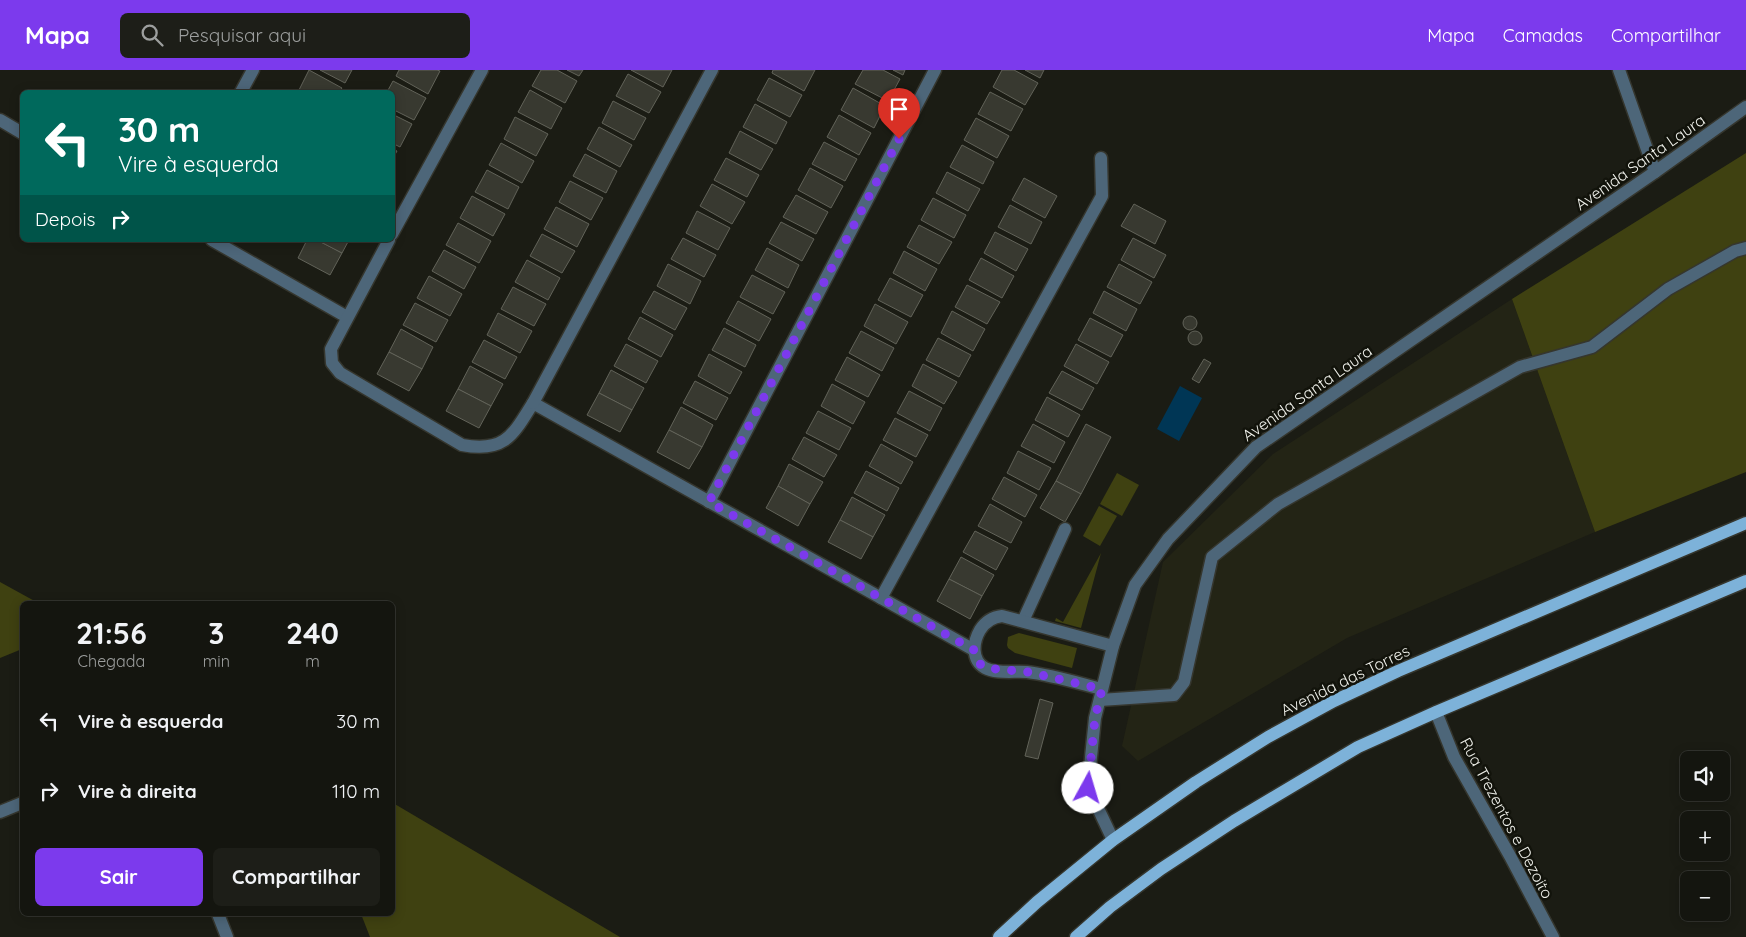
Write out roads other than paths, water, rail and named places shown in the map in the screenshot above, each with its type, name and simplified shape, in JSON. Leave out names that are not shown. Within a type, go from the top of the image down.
[{"type":"main road","name":"Avenida das Torres","points":[[999,937],[1113,840],[1196,782],[1268,737],[1334,701],[1398,670],[1746,523]]},
{"type":"main road","points":[[1076,937],[1110,907],[1162,869],[1234,821],[1358,748],[1436,712],[1746,581]]},
{"type":"street","points":[[242,90],[253,70]]},
{"type":"street","points":[[395,229],[482,70]]},
{"type":"street","points":[[388,242],[331,349],[332,363],[340,373],[462,444],[484,448],[505,440],[512,435],[533,403],[712,70]]},
{"type":"street","points":[[709,502],[935,70]]},
{"type":"street","points":[[1619,70],[1655,172]]},
{"type":"street","name":"Avenida Santa Laura","points":[[1113,840],[1088,788],[1095,718],[1113,646],[1135,585],[1162,546],[1256,447],[1655,172],[1746,107]]},
{"type":"street","points":[[0,120],[20,132]]},
{"type":"street","points":[[881,598],[1102,196],[1102,158]]},
{"type":"street","points":[[216,242],[348,317]]},
{"type":"street","points":[[533,403],[974,650],[980,664],[986,668],[1028,672],[1101,695],[1174,695],[1184,682],[1212,557],[1278,504],[1520,367],[1592,347],[1668,289],[1735,251],[1746,248]]},
{"type":"street","points":[[1023,621],[1065,529]]},
{"type":"street","points":[[974,650],[979,634],[988,622],[1002,616],[1113,646]]},
{"type":"street","name":"Rua Trezentos e Dezoito","points":[[1436,712],[1454,757],[1553,937]]},
{"type":"street","points":[[0,812],[20,805]]},
{"type":"street","points":[[219,916],[227,937]]},
{"type":"water","points":[[1180,386],[1202,398],[1179,441],[1157,429]]}]
